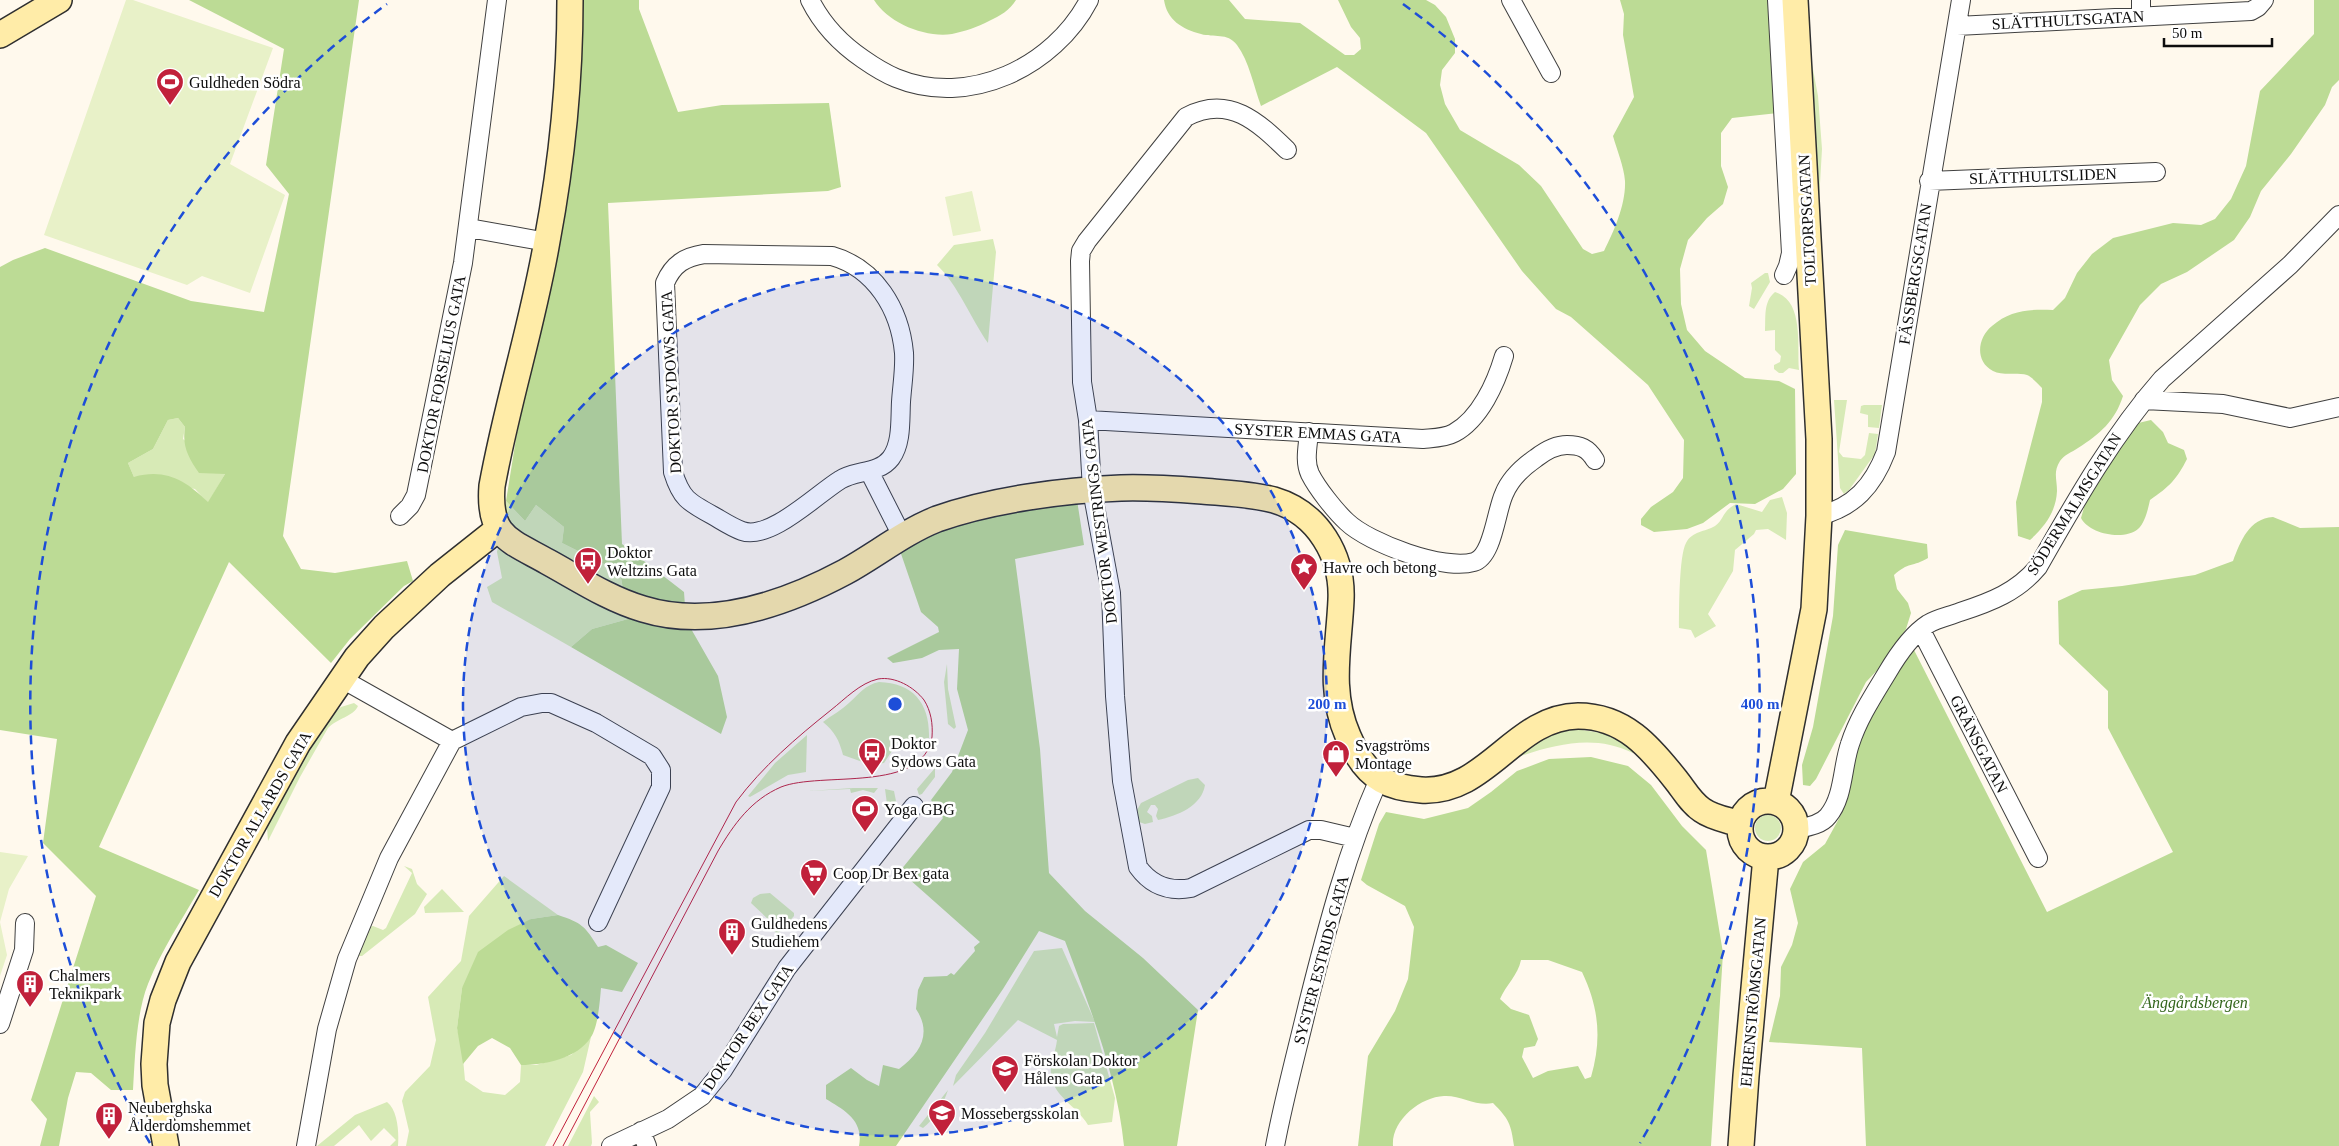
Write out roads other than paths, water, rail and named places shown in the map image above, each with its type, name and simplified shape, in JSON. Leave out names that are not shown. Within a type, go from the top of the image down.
[{"type":"street","points":[[0,36],[59,0]]},
{"type":"street","name":"DOKTOR FORSELIUS GATA","points":[[400,516],[410,506],[416,495],[458,293],[498,0]]},
{"type":"street","points":[[570,0],[570,57],[566,119],[547,242],[492,486],[492,510],[498,529],[517,545],[619,600],[644,609],[689,616],[717,616],[777,602],[848,571],[902,536],[937,520],[979,508],[1055,494],[1092,490],[1161,488],[1272,499],[1297,512],[1319,530],[1335,556],[1341,584],[1335,670],[1339,711],[1342,723],[1359,758],[1379,779],[1409,789],[1436,791],[1452,787],[1471,778],[1520,738],[1542,725],[1560,718],[1577,716],[1599,718],[1621,725],[1645,743],[1690,800],[1702,810],[1740,824]]},
{"type":"street","points":[[810,0],[827,27],[857,55],[877,68],[896,78],[944,87],[969,87],[997,80],[1036,60],[1064,36],[1081,15],[1089,0]]},
{"type":"street","points":[[1512,0],[1551,73]]},
{"type":"street","name":"TOLTORPSGATAN","points":[[1777,0],[1791,253],[1784,275]]},
{"type":"street","name":"TOLTORPSGATAN","points":[[1795,0],[1819,439],[1819,516]]},
{"type":"street","name":"FÄSSBERGSGATAN","points":[[1819,516],[1850,504],[1867,486],[1886,452],[1929,181],[1961,0]]},
{"type":"street","name":"SLÄTTHULTSGATAN","points":[[1957,26],[2141,8],[2251,11],[2264,0]]},
{"type":"street","name":"DOKTOR WESTRINGS GATA","points":[[1287,150],[1262,126],[1245,114],[1233,110],[1220,109],[1197,111],[1186,117],[1087,241],[1080,261],[1082,382],[1088,420],[1092,490],[1111,593],[1115,696],[1122,781],[1138,867],[1144,875],[1168,889],[1191,888],[1309,830],[1329,831],[1354,838]]},
{"type":"street","name":"SLÄTTHULTSLIDEN","points":[[1929,181],[2156,172]]},
{"type":"street","name":"SÖDERMALMSGATAN","points":[[1797,829],[1818,823],[1827,818],[1832,810],[1843,778],[1849,746],[1858,723],[1888,671],[1921,630],[1944,617],[2004,596],[2028,578],[2038,567],[2098,464],[2144,400],[2162,379],[2290,264],[2339,215]]},
{"type":"street","points":[[468,228],[547,242]]},
{"type":"street","name":"DOKTOR SYDOWS GATA","points":[[704,254],[832,256],[846,260],[868,274],[882,290],[892,312],[904,354],[900,432],[896,447],[891,458],[885,464],[869,471],[841,479],[767,530],[743,532],[688,503],[679,490],[673,472],[665,283],[669,274],[682,260],[704,254]]},
{"type":"street","name":"SYSTER EMMAS GATA","points":[[1088,420],[1423,439],[1454,433],[1476,412],[1487,397],[1499,373],[1504,356]]},
{"type":"street","points":[[2144,400],[2223,404],[2290,418],[2339,407]]},
{"type":"street","points":[[1309,432],[1307,459],[1310,474],[1347,522],[1372,538],[1400,550],[1439,561],[1463,564],[1477,561],[1486,550],[1504,493],[1525,466],[1542,453],[1559,445],[1577,445],[1586,448],[1595,460]]},
{"type":"street","points":[[869,471],[902,536]]},
{"type":"street","points":[[1776,802],[1814,609],[1819,516]]},
{"type":"street","name":"DOKTOR ALLARDS GATA","points":[[166,1146],[160,1118],[154,1064],[157,1023],[163,1000],[178,962],[289,758],[342,679],[368,644],[384,627],[440,575],[498,529]]},
{"type":"street","name":"GRÄNSGATAN","points":[[1921,630],[2038,858]]},
{"type":"street","points":[[342,679],[452,742]]},
{"type":"street","points":[[306,1146],[327,1029],[347,959],[389,858],[452,742],[521,707],[542,702],[562,706],[596,723],[643,750],[659,764],[661,787],[598,922]]},
{"type":"street","name":"SYSTER ESTRIDS GATA","points":[[1275,1146],[1318,963],[1354,838],[1379,779]]},
{"type":"street","points":[[1764,801],[1776,802],[1789,810],[1795,818],[1796,836],[1788,850],[1781,854],[1766,857],[1752,852],[1746,846],[1740,832],[1740,824],[1745,813],[1753,805],[1764,801]]},
{"type":"street","name":"DOKTOR BEX GATA","points":[[611,1146],[644,1138],[702,1096],[715,1081],[787,968],[914,806]]},
{"type":"street","name":"EHRENSTRÖMSGATAN","points":[[1741,1146],[1766,857]]},
{"type":"street","points":[[0,1024],[24,950],[25,923]]},
{"type":"tram line","points":[[553,1146],[736,802],[746,789],[793,742],[847,696],[865,684],[878,679],[891,679],[910,687],[924,700],[932,722],[932,737],[925,755],[910,767],[891,774],[820,780],[781,787],[770,792],[752,806],[730,831],[563,1146]]},
{"type":"place","name":"Guldheden Södra","points":[[170,106]]},
{"type":"place","name":"Doktor Weltzins Gata","points":[[588,585]]},
{"type":"place","name":"Havre och betong","points":[[1304,591]]},
{"type":"place","name":"Doktor Sydows Gata","points":[[872,776]]},
{"type":"place","name":"Svagströms Montage","points":[[1336,778]]},
{"type":"place","name":"Yoga GBG","points":[[865,833]]},
{"type":"place","name":"Coop Dr Bex gata","points":[[814,897]]},
{"type":"place","name":"Guldhedens Studiehem","points":[[732,956]]},
{"type":"place","name":"Chalmers Teknikpark","points":[[30,1008]]},
{"type":"place","name":"Förskolan Doktor Hålens Gata","points":[[1005,1093]]},
{"type":"place","name":"Mossebergsskolan","points":[[942,1137]]},
{"type":"place","name":"Neuberghska Ålderdomshemmet","points":[[109,1140]]},
{"type":"park label","name":"Änggårdsbergen","points":[[2195,1002]]}]
